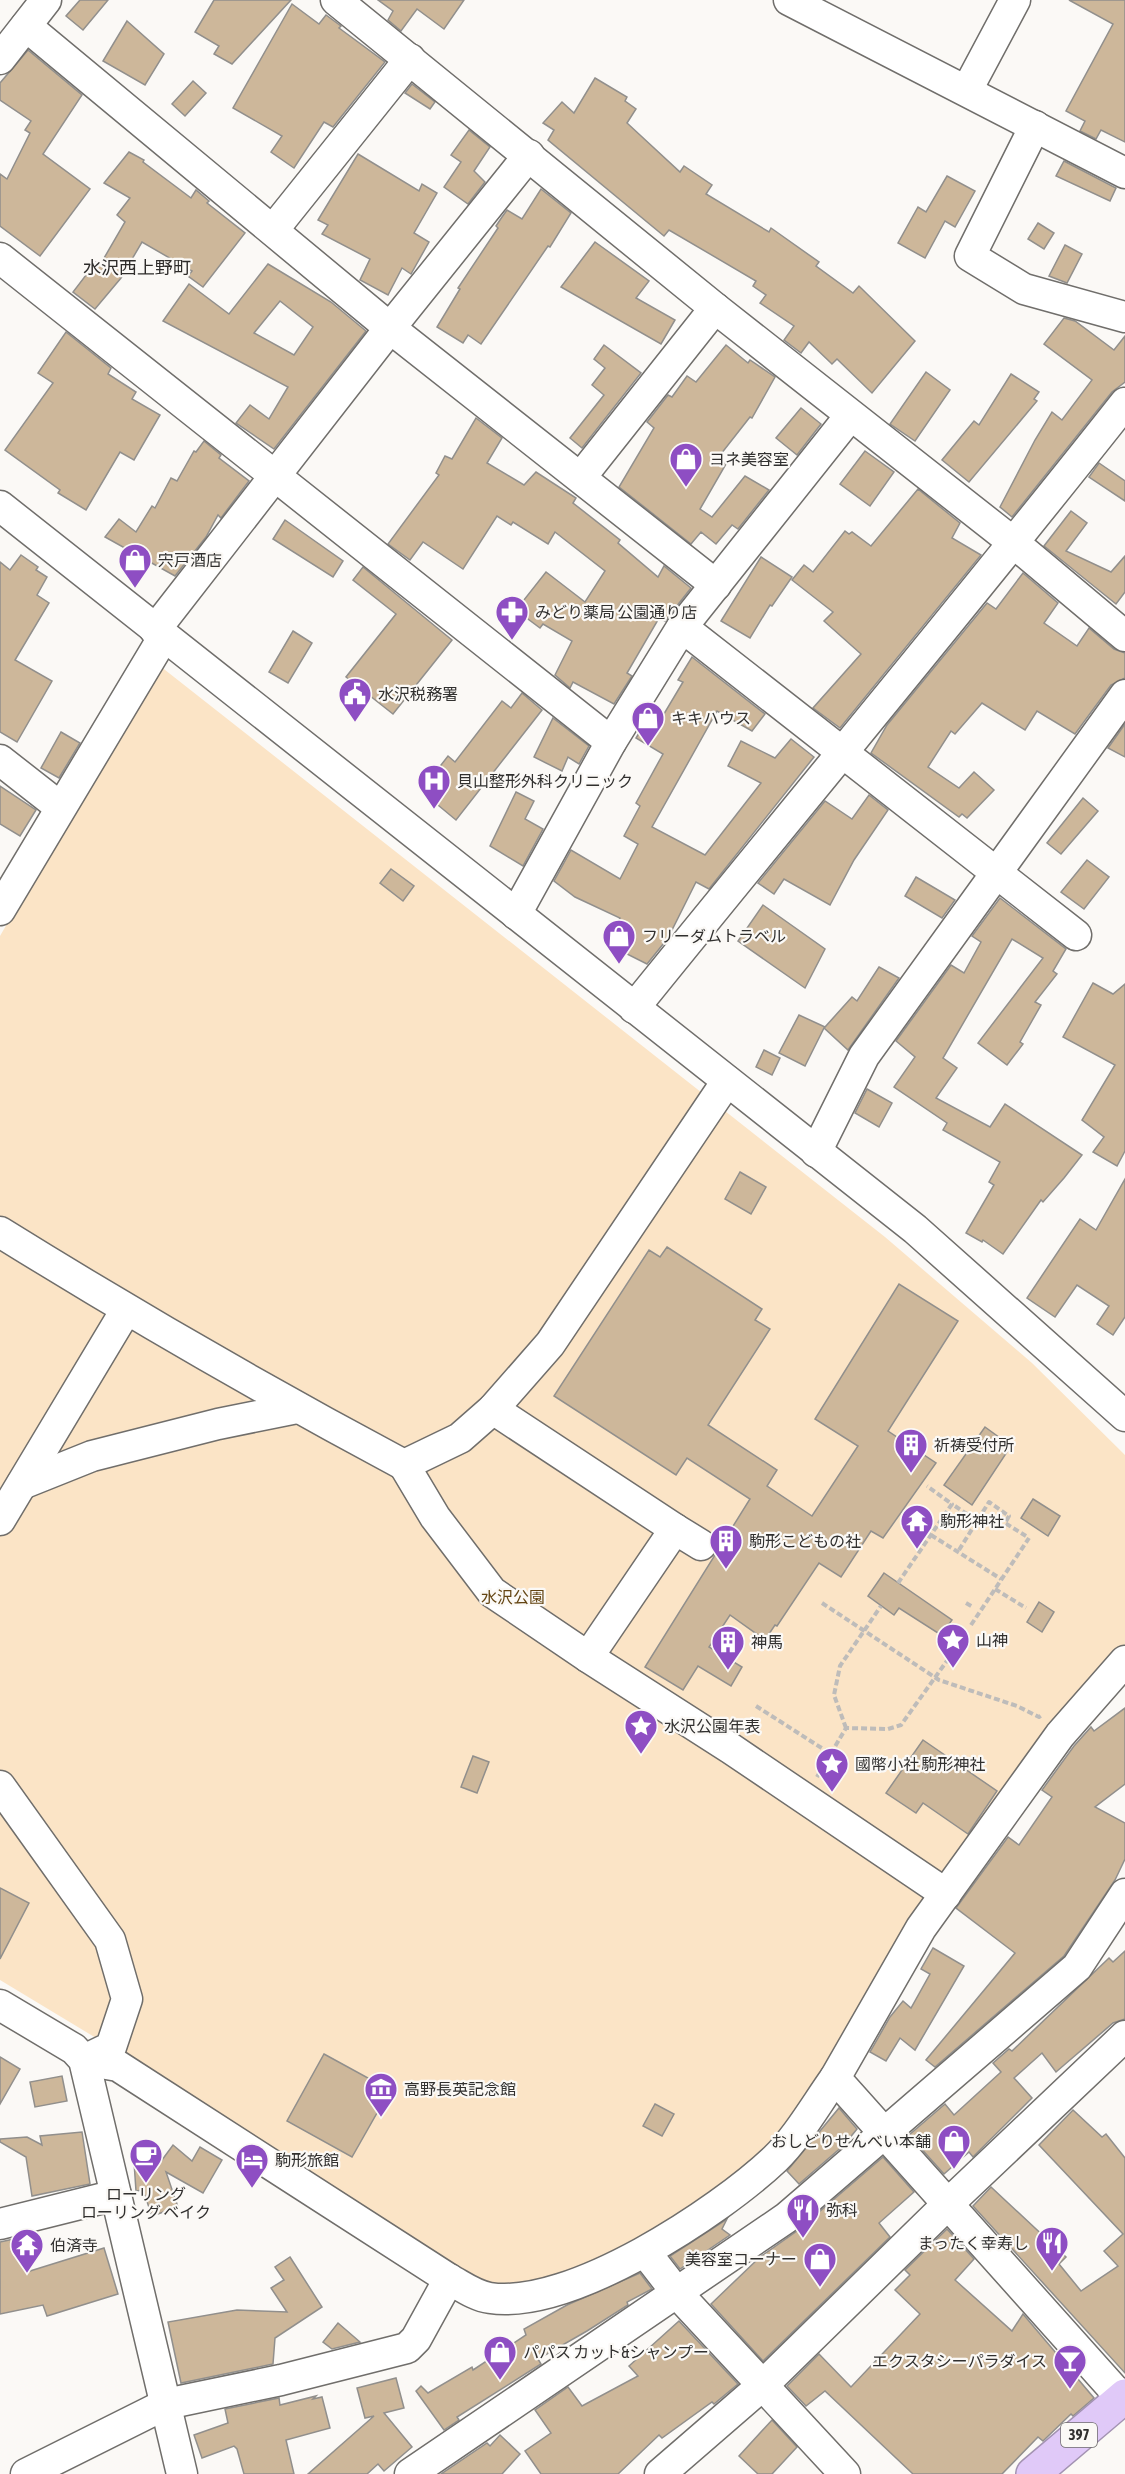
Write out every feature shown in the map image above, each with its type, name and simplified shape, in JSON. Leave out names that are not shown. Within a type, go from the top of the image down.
[{"type":"highway","name":"397","points":[[1034,2474],[1124,2399]]},
{"type":"street","points":[[0,59],[46,0]]},
{"type":"street","points":[[336,0],[715,308],[1014,543],[1125,636]]},
{"type":"street","points":[[789,0],[1125,173]]},
{"type":"street","points":[[967,90],[1015,0]]},
{"type":"street","points":[[26,26],[390,328],[716,585]]},
{"type":"street","points":[[273,230],[410,59]]},
{"type":"street","points":[[1035,126],[970,256],[1024,289],[1125,317]]},
{"type":"street","points":[[0,910],[160,633],[276,475],[529,155]]},
{"type":"street","points":[[0,258],[611,742]]},
{"type":"street","points":[[581,477],[715,308]]},
{"type":"street","points":[[634,1008],[841,751],[1014,543],[1125,403]]},
{"type":"street","points":[[516,914],[611,742],[682,627],[850,416]]},
{"type":"street","points":[[0,506],[915,1229],[1125,1416]]},
{"type":"street","points":[[682,627],[1076,935]]},
{"type":"street","points":[[816,1152],[864,1056],[1125,695]]},
{"type":"street","points":[[0,760],[60,807]]},
{"type":"street","points":[[404,1466],[460,1438],[493,1409],[550,1344],[727,1081]]},
{"type":"street","points":[[0,1232],[126,1310],[404,1466],[435,1517],[492,1592],[730,1748],[946,1894]]},
{"type":"street","points":[[0,1520],[126,1310]]},
{"type":"street","points":[[22,1484],[92,1456],[218,1424],[297,1408]]},
{"type":"street","points":[[493,1409],[701,1545]]},
{"type":"street","points":[[588,1657],[675,1530]]},
{"type":"street","points":[[84,2060],[118,2066],[449,2279],[491,2298],[533,2296],[584,2281],[646,2253],[739,2190],[777,2157],[835,2078],[921,1928],[1060,1735],[1122,1672]]},
{"type":"street","points":[[0,1786],[110,1940],[127,1999],[111,2047],[84,2060]]},
{"type":"street","points":[[410,2474],[786,2218],[1077,1967],[1125,1894]]},
{"type":"street","points":[[0,2005],[74,2049],[84,2060],[182,2474]]},
{"type":"street","points":[[660,2474],[764,2384],[949,2203],[1125,2036]]},
{"type":"street","points":[[835,2078],[1124,2399]]},
{"type":"street","points":[[0,2224],[116,2195]]},
{"type":"street","points":[[646,2253],[677,2293],[764,2384],[845,2474]]},
{"type":"street","points":[[26,2474],[166,2404],[292,2377],[406,2348],[416,2339],[449,2279]]},
{"type":"path","points":[[898,1583],[952,1504],[927,1486]]},
{"type":"path","points":[[959,1550],[989,1502],[1009,1516],[1005,1523],[1027,1537],[971,1625]]},
{"type":"path","points":[[955,1506],[977,1521]]},
{"type":"path","points":[[931,1535],[1001,1580]]},
{"type":"path","points":[[995,1589],[1026,1608]]},
{"type":"path","points":[[822,1603],[936,1677],[957,1688],[1017,1706],[1040,1717],[1045,1711]]},
{"type":"path","points":[[966,1603],[973,1607]]},
{"type":"path","points":[[822,1769],[846,1728],[834,1695],[840,1666],[863,1629],[881,1606]]},
{"type":"path","points":[[846,1728],[888,1729],[901,1725],[964,1636]]},
{"type":"path","points":[[756,1706],[831,1754]]},
{"type":"green space","name":"水沢公園","points":[[160,666],[885,1237],[1032,1363],[1125,1455],[1125,1644],[1055,1728],[820,2081],[767,2154],[639,2243],[526,2289],[479,2282],[111,2047],[0,1980],[0,936],[150,677]]},
{"type":"building","points":[[80,0],[108,0],[83,30],[66,16]]},
{"type":"building","points":[[214,0],[291,0],[232,64],[214,54],[219,46],[195,32]]},
{"type":"building","points":[[378,0],[464,0],[444,29],[417,9],[401,31],[388,20],[393,11]]},
{"type":"building","points":[[1069,0],[1125,0],[1125,142],[1101,130],[1096,139],[1080,131],[1085,121],[1066,111],[1113,24]]},
{"type":"building","points":[[292,4],[319,24],[326,15],[341,26],[339,28],[385,62],[333,127],[324,122],[294,168],[271,152],[282,136],[233,108]]},
{"type":"building","points":[[127,21],[164,54],[145,85],[103,61]]},
{"type":"building","points":[[28,50],[82,95],[43,154],[90,189],[40,256],[0,226],[0,174],[7,179],[30,133],[25,130],[31,121],[0,100],[0,83]]},
{"type":"building","points":[[595,78],[627,97],[625,101],[636,109],[627,123],[680,172],[684,166],[712,185],[706,194],[769,232],[771,228],[819,262],[816,266],[853,293],[859,286],[915,341],[872,393],[837,359],[832,364],[809,342],[801,353],[784,340],[794,326],[760,303],[766,295],[753,286],[756,281],[669,230],[664,236],[548,140],[554,130],[543,123],[562,102],[574,113]]},
{"type":"building","points":[[193,81],[206,93],[185,116],[172,104]]},
{"type":"building","points":[[412,84],[435,102],[430,109],[405,93]]},
{"type":"building","points":[[469,130],[490,147],[474,171],[485,182],[468,204],[444,187],[461,162],[451,155]]},
{"type":"building","points":[[129,152],[144,160],[143,162],[191,198],[196,190],[209,201],[207,203],[245,233],[203,287],[188,276],[192,271],[142,242],[121,278],[95,309],[73,292],[96,262],[100,265],[125,222],[117,215],[130,198],[104,183]]},
{"type":"building","points":[[358,154],[419,191],[422,184],[437,193],[414,233],[429,242],[411,274],[402,268],[388,295],[360,280],[370,259],[322,234],[328,225],[318,220]]},
{"type":"building","points":[[1064,161],[1116,188],[1110,201],[1056,176]]},
{"type":"building","points":[[947,176],[975,191],[955,227],[945,221],[925,258],[898,243],[918,207],[926,212]]},
{"type":"building","points":[[541,189],[571,213],[550,247],[548,246],[481,344],[468,335],[463,343],[437,327],[460,289],[458,288],[498,228],[496,226],[507,210],[522,219]]},
{"type":"building","points":[[1038,223],[1054,233],[1044,249],[1028,239]]},
{"type":"building","points":[[595,242],[649,281],[636,298],[675,320],[661,344],[561,287]]},
{"type":"building","points":[[1065,245],[1082,254],[1067,283],[1049,276]]},
{"type":"building","points":[[268,264],[331,302],[366,331],[274,449],[236,423],[250,405],[269,419],[288,387],[163,321],[189,284],[229,314]],"holes":[[[280,301],[313,327],[294,355],[254,333]]]},
{"type":"building","points":[[1064,318],[1075,321],[1114,350],[1125,336],[1125,382],[1112,392],[1012,517],[1000,507],[1035,440],[1052,412],[1062,420],[1092,380],[1044,344]]},
{"type":"building","points":[[66,332],[111,368],[108,374],[136,392],[132,399],[160,415],[134,460],[120,452],[86,510],[58,493],[60,490],[5,450],[53,383],[38,373]]},
{"type":"building","points":[[604,345],[641,373],[582,448],[570,438],[604,395],[592,385],[605,368],[594,359]]},
{"type":"building","points":[[726,345],[748,363],[750,360],[775,377],[752,418],[750,417],[717,459],[726,464],[700,509],[712,517],[745,476],[769,490],[738,529],[732,525],[716,544],[701,532],[691,544],[619,487],[654,428],[647,422],[668,395],[672,397],[687,376],[696,382]]},
{"type":"building","points":[[926,372],[950,390],[915,441],[890,424]]},
{"type":"building","points":[[1011,374],[1039,392],[1034,399],[1037,401],[969,482],[942,460],[974,421],[979,425]]},
{"type":"building","points":[[801,408],[821,424],[797,455],[776,438]]},
{"type":"building","points":[[476,418],[502,438],[487,463],[524,485],[536,472],[576,498],[573,503],[620,540],[618,543],[658,577],[664,566],[691,588],[665,621],[659,618],[627,673],[632,676],[614,704],[573,682],[570,688],[555,675],[572,641],[543,624],[540,628],[516,610],[546,572],[585,602],[605,571],[555,532],[548,544],[513,522],[511,525],[497,516],[463,569],[423,542],[410,560],[388,544],[439,475],[436,473],[445,456],[452,459]]},
{"type":"building","points":[[204,441],[221,455],[219,458],[249,481],[221,518],[218,515],[206,537],[175,576],[105,537],[119,519],[136,532],[152,506],[155,508],[171,478],[177,481],[194,451],[196,452]]},
{"type":"building","points":[[865,451],[894,472],[870,506],[840,484]]},
{"type":"building","points":[[1099,463],[1125,481],[1125,501],[1089,477]]},
{"type":"building","points":[[918,489],[960,523],[952,538],[981,555],[840,728],[813,708],[861,654],[824,621],[833,612],[792,580],[804,565],[813,572],[845,531],[849,534],[852,532],[871,546]]},
{"type":"building","points":[[1071,511],[1087,523],[1066,551],[1111,572],[1125,556],[1125,592],[1116,604],[1044,546]]},
{"type":"building","points":[[285,520],[343,561],[333,577],[273,539]]},
{"type":"building","points":[[21,555],[38,567],[36,570],[47,577],[37,595],[49,603],[15,660],[52,681],[17,742],[0,732],[0,562],[10,570]]},
{"type":"building","points":[[761,557],[792,577],[772,606],[770,605],[750,638],[721,621]]},
{"type":"building","points":[[363,567],[452,640],[393,714],[346,677],[396,614],[353,580]]},
{"type":"building","points":[[1023,573],[1058,603],[1044,623],[1077,646],[1089,628],[1114,649],[1125,653],[1125,678],[1111,685],[1075,734],[1037,711],[1025,730],[982,703],[955,734],[951,731],[928,767],[959,788],[974,772],[994,790],[967,818],[962,814],[959,817],[871,753],[887,725],[987,603],[996,609]]},
{"type":"building","points":[[293,631],[312,643],[288,683],[269,672]]},
{"type":"building","points":[[692,657],[765,714],[752,731],[717,711],[652,827],[705,855],[761,783],[728,766],[741,741],[775,758],[791,739],[814,757],[709,889],[696,882],[668,938],[647,964],[607,944],[620,918],[575,897],[554,881],[571,850],[620,879],[638,844],[624,836],[640,806],[636,803],[663,754],[636,738],[648,718],[658,724],[683,682],[678,680]]},
{"type":"building","points":[[522,693],[542,710],[456,820],[421,791],[448,756],[455,762],[502,701],[511,708]]},
{"type":"building","points":[[553,718],[589,746],[579,764],[568,757],[562,771],[534,757]]},
{"type":"building","points":[[1125,724],[1125,757],[1108,748]]},
{"type":"building","points":[[61,732],[80,743],[59,778],[41,768]]},
{"type":"building","points":[[0,786],[36,810],[20,836],[0,824]]},
{"type":"building","points":[[516,792],[534,801],[525,819],[543,829],[523,866],[490,846]]},
{"type":"building","points":[[869,795],[888,810],[854,860],[830,905],[784,879],[774,894],[758,883],[825,801],[852,819]]},
{"type":"building","points":[[1083,798],[1098,811],[1061,854],[1047,843]]},
{"type":"building","points":[[1087,860],[1109,877],[1084,909],[1061,892]]},
{"type":"building","points":[[391,869],[414,886],[403,901],[380,883]]},
{"type":"building","points":[[916,877],[955,900],[942,918],[905,896]]},
{"type":"building","points":[[1000,898],[1066,949],[1053,971],[1057,974],[1035,1002],[1041,1005],[1020,1042],[1023,1044],[1007,1065],[978,1043],[1043,958],[1012,939],[943,1058],[957,1068],[936,1098],[990,1127],[1005,1104],[1082,1155],[1043,1202],[1041,1200],[1003,1254],[983,1240],[982,1242],[966,1233],[994,1185],[989,1182],[1000,1162],[943,1130],[947,1123],[894,1087],[915,1057],[896,1041],[951,965],[964,973],[981,942],[972,936]]},
{"type":"building","points":[[763,905],[825,949],[805,988],[738,941]]},
{"type":"building","points":[[879,967],[899,978],[848,1050],[824,1028],[805,1066],[779,1053],[799,1015],[825,1027],[852,997],[857,1001]]},
{"type":"building","points":[[1093,983],[1113,994],[1125,984],[1125,1151],[1117,1166],[1093,1152],[1104,1137],[1082,1120],[1115,1065],[1063,1037]]},
{"type":"building","points":[[764,1050],[780,1058],[772,1075],[756,1067]]},
{"type":"building","points":[[867,1089],[892,1103],[879,1127],[855,1113]]},
{"type":"building","points":[[740,1172],[766,1187],[751,1214],[725,1199]]},
{"type":"building","points":[[1125,1179],[1125,1317],[1113,1335],[1097,1324],[1109,1306],[1077,1285],[1055,1317],[1027,1298],[1080,1219],[1096,1230]]},
{"type":"building","points":[[667,1247],[762,1309],[755,1320],[770,1329],[708,1425],[777,1470],[767,1486],[812,1516],[858,1446],[815,1419],[899,1284],[958,1321],[888,1431],[936,1463],[883,1538],[871,1531],[841,1577],[819,1563],[765,1640],[730,1615],[709,1647],[742,1667],[731,1686],[698,1666],[683,1690],[645,1667],[750,1499],[687,1458],[676,1475],[554,1396],[649,1250],[660,1257]]},
{"type":"building","points":[[985,1427],[1011,1446],[972,1505],[944,1485]]},
{"type":"building","points":[[1033,1499],[1060,1516],[1048,1536],[1021,1518]]},
{"type":"building","points":[[884,1573],[952,1620],[941,1635],[899,1608],[894,1615],[868,1596]]},
{"type":"building","points":[[1039,1602],[1054,1612],[1042,1632],[1027,1622]]},
{"type":"building","points":[[1125,1708],[1125,1784],[1095,1807],[1125,1823],[1125,1859],[1115,1880],[1064,1956],[935,2067],[926,2060],[1015,1953],[956,1908],[1008,1837],[1019,1845],[1052,1797],[1042,1790],[1074,1746],[1091,1727],[1094,1731]]},
{"type":"building","points":[[923,1740],[997,1791],[968,1834],[923,1803],[916,1813],[886,1793]]},
{"type":"building","points":[[473,1756],[489,1762],[477,1793],[461,1787]]},
{"type":"building","points":[[0,1888],[29,1903],[0,1959]]},
{"type":"building","points":[[933,1948],[964,1966],[915,2050],[900,2038],[886,2061],[870,2052],[890,2017],[903,2001],[911,2008],[930,1974],[921,1969]]},
{"type":"building","points":[[1125,1951],[1125,2019],[1113,2023],[1056,2072],[1042,2053],[1014,2078],[1032,2098],[973,2157],[969,2152],[944,2174],[909,2135],[945,2104],[954,2115],[1001,2072],[993,2063],[1009,2049],[1012,2051],[1109,1958],[1113,1962]]},
{"type":"building","points":[[324,2054],[390,2090],[352,2157],[287,2121]]},
{"type":"building","points":[[0,2057],[20,2069],[0,2104]]},
{"type":"building","points":[[62,2076],[67,2101],[35,2107],[30,2082]]},
{"type":"building","points":[[655,2104],[674,2114],[662,2136],[643,2126]]},
{"type":"building","points":[[839,2108],[857,2129],[844,2145],[799,2184],[787,2171]]},
{"type":"building","points":[[1073,2110],[1102,2137],[1106,2134],[1125,2158],[1125,2373],[973,2206],[991,2187],[1066,2257],[1059,2264],[1081,2291],[1118,2266],[1104,2251],[1123,2234],[1039,2145]]},
{"type":"building","points":[[82,2132],[90,2184],[32,2196],[26,2157],[0,2142],[0,2139],[27,2137],[42,2145],[40,2136]]},
{"type":"building","points":[[173,2145],[192,2161],[200,2147],[222,2160],[203,2193],[166,2172],[178,2207],[152,2216],[143,2190],[136,2191],[134,2162],[162,2160]]},
{"type":"building","points":[[883,2157],[914,2192],[879,2223],[890,2237],[763,2361],[711,2304],[760,2257],[797,2231]]},
{"type":"building","points":[[727,2219],[722,2229],[730,2235],[680,2269],[670,2256]]},
{"type":"building","points":[[947,2229],[974,2259],[955,2280],[1012,2331],[1023,2314],[1094,2398],[1073,2416],[1071,2414],[1043,2441],[1038,2437],[1002,2474],[913,2474],[825,2391],[806,2406],[787,2386],[819,2354],[851,2387],[920,2314],[895,2290],[910,2275],[905,2270]]},
{"type":"building","points":[[23,2237],[30,2271],[104,2248],[118,2294],[47,2316],[43,2305],[0,2314],[0,2242]]},
{"type":"building","points":[[290,2257],[322,2307],[275,2338],[273,2364],[181,2383],[168,2322],[237,2310],[287,2312],[271,2288],[284,2280],[275,2267]]},
{"type":"building","points":[[640,2273],[652,2289],[627,2302],[628,2305],[538,2359],[541,2364],[457,2417],[459,2420],[444,2430],[416,2391],[421,2386],[428,2393],[472,2367],[473,2370],[526,2335],[524,2329],[567,2305]]},
{"type":"building","points":[[679,2321],[738,2384],[714,2404],[712,2402],[662,2438],[659,2435],[618,2474],[541,2474],[525,2451],[551,2433],[535,2410],[568,2387],[582,2406],[638,2376],[629,2366]]},
{"type":"building","points":[[338,2323],[360,2342],[332,2349],[323,2342]]},
{"type":"building","points":[[396,2378],[404,2408],[384,2413],[412,2447],[384,2471],[378,2464],[367,2474],[308,2474],[374,2416],[365,2418],[357,2388]]},
{"type":"building","points":[[316,2396],[313,2399],[322,2397],[330,2428],[286,2440],[294,2474],[244,2474],[237,2449],[234,2446],[202,2458],[194,2435],[228,2423],[225,2409],[279,2398],[280,2405]]},
{"type":"building","points":[[772,2420],[797,2447],[772,2474],[758,2474],[739,2456]]},
{"type":"building","points":[[500,2435],[520,2454],[502,2474],[441,2474],[487,2443],[490,2446]]},
{"type":"place","name":"ヨネ美容室","points":[[686,488]]},
{"type":"place","name":"宍戸酒店","points":[[135,589]]},
{"type":"place","name":"みどり薬局 公園通り店","points":[[512,641]]},
{"type":"place","name":"水沢税務署","points":[[355,723]]},
{"type":"place","name":"キキハウス","points":[[648,747]]},
{"type":"place","name":"貝山整形外科クリニック","points":[[434,810]]},
{"type":"place","name":"フリーダムトラベル","points":[[619,965]]},
{"type":"place","name":"祈祷受付所","points":[[911,1474]]},
{"type":"place","name":"駒形神社","points":[[917,1550]]},
{"type":"place","name":"駒形こどもの社","points":[[726,1570]]},
{"type":"place","name":"山神","points":[[953,1669]]},
{"type":"place","name":"神馬","points":[[728,1671]]},
{"type":"place","name":"水沢公園年表","points":[[641,1755]]},
{"type":"place","name":"國幣小社 駒形神社","points":[[832,1793]]},
{"type":"place","name":"高野長英記念館","points":[[381,2118]]},
{"type":"place","name":"おしどりせんべい本舗","points":[[954,2170]]},
{"type":"place","name":"ローリング ローリング ベイク","points":[[146,2184]]},
{"type":"place","name":"駒形旅館","points":[[252,2189]]},
{"type":"place","name":"弥科","points":[[803,2239]]},
{"type":"place","name":"まったく幸寿し","points":[[1052,2272]]},
{"type":"place","name":"伯済寺","points":[[27,2274]]},
{"type":"place","name":"美容室コーナー","points":[[820,2288]]},
{"type":"place","name":"パパス カット&シャンプー","points":[[500,2381]]},
{"type":"place","name":"エクスタシーパラダイス","points":[[1070,2390]]},
{"type":"district","name":"水沢西上野町","points":[[137,268]]}]
